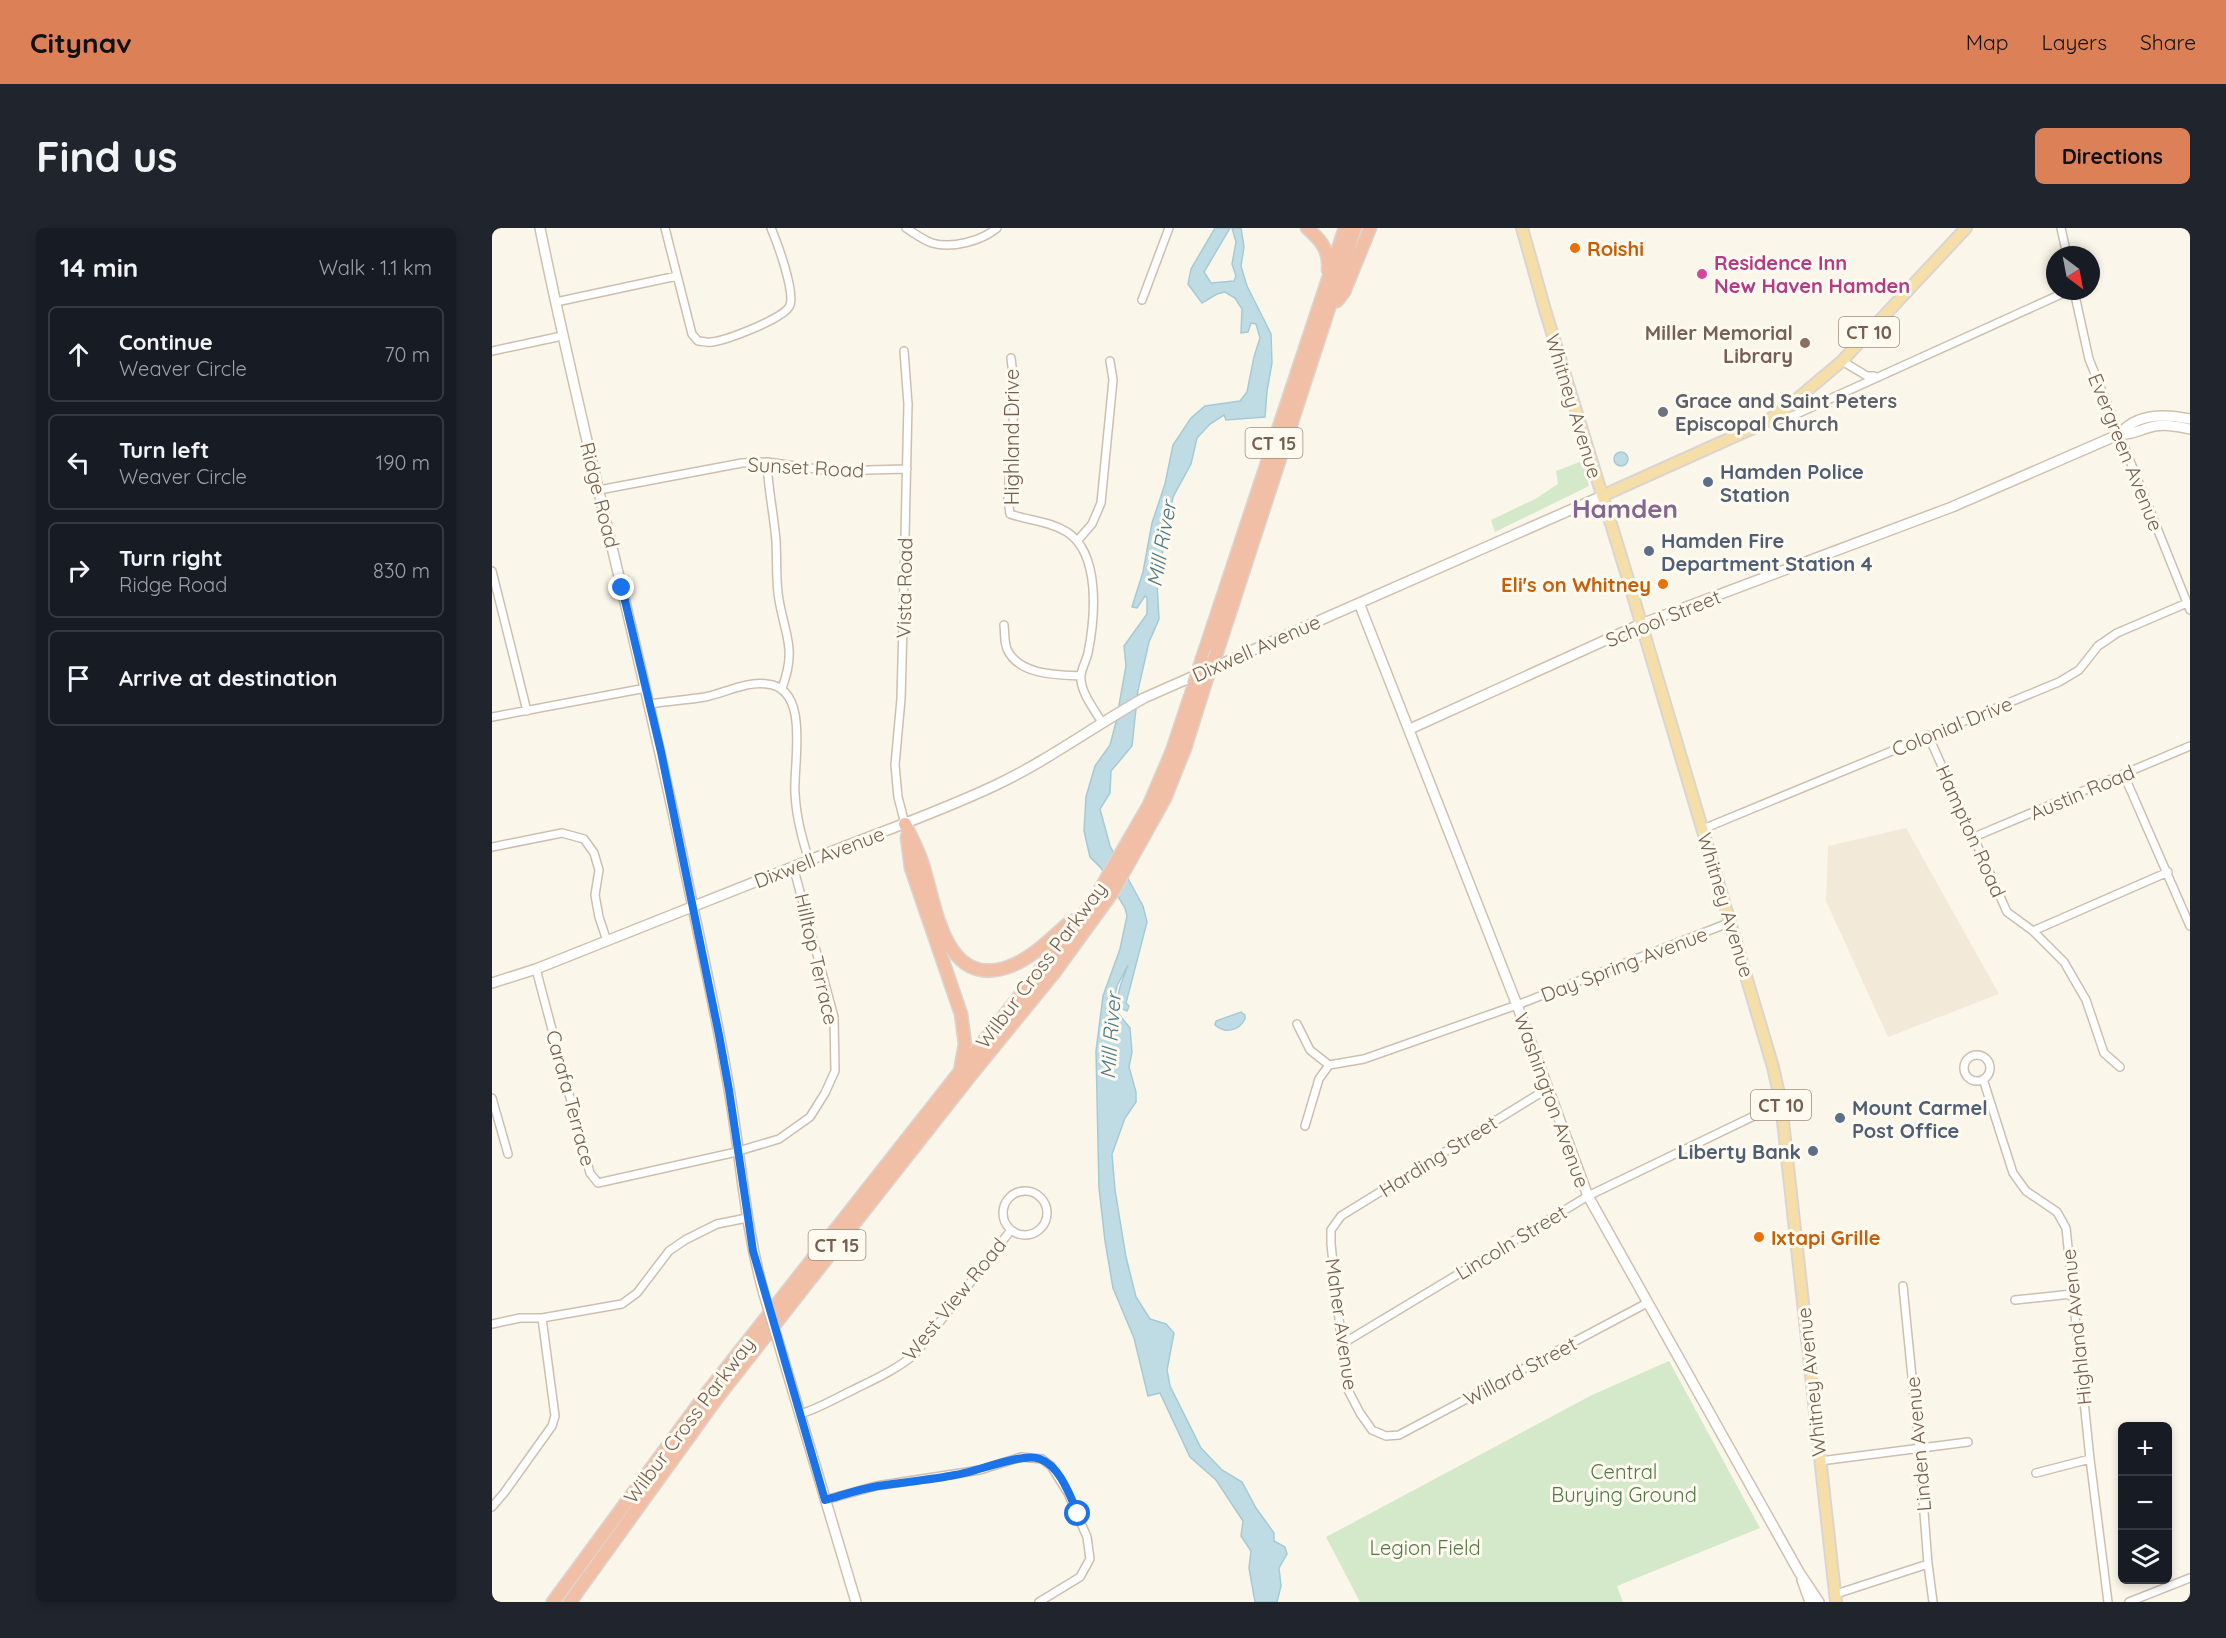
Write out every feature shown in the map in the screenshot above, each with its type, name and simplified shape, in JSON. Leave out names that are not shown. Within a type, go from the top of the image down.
[{"type":"highway","points":[[1307,228],[1322,242],[1328,256],[1326,286]]},
{"type":"highway","name":"Wilbur Cross Parkway","points":[[554,1602],[703,1398],[1091,905],[1119,859],[1149,805],[1172,751],[1345,228]]},
{"type":"highway","name":"Wilbur Cross Parkway","points":[[570,1602],[717,1398],[970,1076],[1054,973],[1126,871],[1165,798],[1185,748],[1355,228]]},
{"type":"highway","points":[[1329,312],[1344,292],[1370,228]]},
{"type":"highway","points":[[905,824],[922,860],[941,928],[957,958],[971,968],[988,972],[1009,967],[1046,942],[1091,905]]},
{"type":"highway","points":[[905,824],[911,868],[961,1014],[965,1044],[960,1073]]},
{"type":"main road","name":"Ridge Road","points":[[540,228],[562,336],[650,704],[693,907],[721,1045],[753,1251],[856,1602]]},
{"type":"main road","name":"Whitney Avenue","points":[[1522,228],[1770,1052],[1781,1103],[1836,1598]]},
{"type":"main road","name":"Dixwell Avenue","points":[[492,983],[536,969],[793,866],[905,824],[1006,780],[1139,700],[1762,424],[1785,409],[1842,361],[1966,228]]},
{"type":"main road","points":[[2120,434],[2127,425],[2151,417],[2174,416],[2190,419]]},
{"type":"main road","points":[[2120,434],[2130,435],[2160,425],[2190,429]]},
{"type":"main road","name":"School Street","points":[[1410,729],[1641,624],[1952,507],[2120,434]]},
{"type":"main road","name":"Washington Avenue","points":[[1359,603],[1517,1005],[1588,1196],[1799,1572],[1819,1602]]},
{"type":"main road","name":"Washington Avenue","points":[[1799,1572],[1810,1602]]},
{"type":"street","points":[[665,228],[692,334],[698,341],[711,342],[743,332],[783,315],[790,305],[781,251],[771,228]]},
{"type":"street","points":[[906,228],[932,243],[949,245],[972,240],[997,228]]},
{"type":"street","points":[[1142,300],[1169,228]]},
{"type":"street","points":[[2061,228],[2065,246]]},
{"type":"street","points":[[555,302],[677,276]]},
{"type":"street","points":[[1762,424],[1790,417],[2048,300]]},
{"type":"street","name":"Evergreen Avenue","points":[[2076,300],[2089,359],[2189,606]]},
{"type":"street","points":[[492,351],[562,336]]},
{"type":"street","name":"Vista Road","points":[[904,351],[908,404],[901,699],[895,765],[898,797],[905,824]]},
{"type":"street","name":"Highland Drive","points":[[1011,358],[1016,392],[1008,499],[1010,514],[1053,525],[1078,540]]},
{"type":"street","points":[[1101,722],[1082,686],[1081,676],[1088,651],[1093,589],[1091,570],[1078,540],[1092,524],[1101,503],[1113,380],[1110,361]]},
{"type":"street","points":[[1842,361],[1867,376],[1876,376]]},
{"type":"street","points":[[767,462],[776,541],[778,593],[789,639],[790,656],[782,688]]},
{"type":"street","name":"Sunset Road","points":[[599,490],[742,463],[767,462],[831,471],[906,469]]},
{"type":"street","points":[[492,571],[526,711]]},
{"type":"street","name":"Colonial Drive","points":[[1703,829],[2059,682],[2079,670],[2098,646],[2117,633],[2189,606]]},
{"type":"street","points":[[1004,625],[1007,649],[1014,660],[1021,665],[1037,671],[1081,676]]},
{"type":"street","points":[[650,704],[705,697],[759,683],[782,688],[792,703],[797,718],[795,796],[799,823],[809,860]]},
{"type":"street","points":[[492,717],[646,688]]},
{"type":"street","name":"Hampton Road","points":[[1928,735],[2007,912],[2033,931],[2064,962],[2086,1000],[2104,1053],[2120,1067]]},
{"type":"street","name":"Austin Road","points":[[1974,837],[2190,746]]},
{"type":"street","points":[[2124,775],[2190,926]]},
{"type":"street","points":[[492,847],[562,832],[584,839],[594,853],[599,870],[595,895],[599,917],[607,940]]},
{"type":"street","name":"Hilltop Terrace","points":[[793,866],[834,1017],[835,1071],[810,1117]]},
{"type":"street","points":[[2033,931],[2168,872]]},
{"type":"street","name":"Day Spring Avenue","points":[[1329,1065],[1364,1059],[1517,1005],[1731,922]]},
{"type":"street","name":"Carafa Terrace","points":[[536,969],[590,1173],[598,1183],[739,1151],[779,1138],[810,1117]]},
{"type":"street","points":[[1297,1024],[1310,1050],[1329,1065],[1319,1079],[1305,1126]]},
{"type":"street","name":"Highland Avenue","points":[[1983,1079],[2013,1173],[2026,1191],[2057,1212],[2066,1228],[2090,1459],[2108,1602]]},
{"type":"street","name":"Harding Street","points":[[1333,1227],[1341,1216],[1547,1089]]},
{"type":"street","points":[[492,1098],[508,1154]]},
{"type":"street","name":"Lincoln Street","points":[[1342,1344],[1588,1196],[1781,1103]]},
{"type":"street","name":"West View Road","points":[[1024,1191],[1035,1194],[1044,1203],[1046,1216],[1041,1228],[1023,1235],[1011,1230],[1006,1226],[1003,1214],[1008,1200],[1014,1194],[1024,1191]]},
{"type":"street","points":[[492,1324],[622,1304],[637,1293],[669,1251],[717,1224],[747,1218]]},
{"type":"street","name":"Maher Avenue","points":[[1333,1227],[1331,1245],[1346,1383],[1352,1399],[1372,1430],[1380,1435],[1392,1437]]},
{"type":"street","name":"West View Road","points":[[800,1414],[881,1376],[915,1354],[1011,1230]]},
{"type":"street","name":"Linden Avenue","points":[[1903,1286],[1928,1564],[1934,1602]]},
{"type":"street","points":[[2015,1300],[2072,1294]]},
{"type":"street","name":"Willard Street","points":[[1392,1437],[1415,1428],[1647,1303]]},
{"type":"street","points":[[492,1507],[552,1426],[555,1416],[542,1318]]},
{"type":"street","points":[[1820,1461],[1968,1442]]},
{"type":"street","points":[[825,1500],[876,1486],[980,1470],[1021,1457],[1042,1460],[1051,1466],[1068,1493],[1087,1537],[1090,1559],[1080,1577],[1039,1602]]},
{"type":"street","points":[[2036,1473],[2090,1459]]},
{"type":"street","points":[[1836,1598],[1928,1564]]},
{"type":"street","points":[[2130,1602],[2190,1578]]},
{"type":"shaded area","points":[[1906,828],[1999,994],[1888,1037],[1826,901],[1828,846]]},
{"type":"green space","points":[[1582,461],[1589,486],[1495,532],[1491,520],[1535,499],[1558,484],[1556,471]]},
{"type":"green space","name":"Central Burying Ground","points":[[1669,1361],[1760,1528],[1617,1586],[1623,1602],[1360,1602],[1326,1537],[1592,1395]]},
{"type":"water","name":"Mill River","points":[[1215,228],[1230,228],[1204,272],[1211,283],[1234,281],[1236,276],[1232,264],[1236,242],[1232,228],[1241,228],[1244,247],[1241,266],[1247,286],[1271,334],[1272,363],[1265,417],[1226,420],[1224,415],[1210,424],[1197,438],[1191,464],[1173,497],[1157,583],[1159,619],[1149,642],[1138,690],[1132,746],[1111,771],[1110,793],[1100,809],[1110,846],[1143,906],[1147,922],[1126,1003],[1129,1006],[1127,1011],[1120,1008],[1118,997],[1128,965],[1117,986],[1114,999],[1118,1013],[1130,1028],[1132,1052],[1129,1067],[1136,1092],[1136,1102],[1125,1118],[1112,1154],[1115,1190],[1126,1257],[1136,1297],[1150,1319],[1166,1324],[1174,1333],[1167,1370],[1170,1386],[1201,1448],[1222,1470],[1242,1482],[1256,1508],[1274,1533],[1274,1541],[1285,1547],[1287,1554],[1279,1568],[1281,1586],[1277,1602],[1255,1602],[1249,1568],[1251,1551],[1241,1536],[1243,1521],[1216,1480],[1190,1457],[1160,1393],[1148,1396],[1134,1338],[1113,1288],[1099,1188],[1096,1051],[1103,996],[1120,949],[1127,916],[1125,908],[1101,868],[1090,857],[1084,831],[1086,797],[1095,766],[1110,745],[1116,722],[1126,666],[1124,646],[1147,614],[1145,596],[1137,608],[1132,607],[1143,572],[1152,523],[1165,484],[1173,445],[1191,418],[1205,406],[1240,401],[1247,392],[1260,338],[1256,324],[1251,323],[1248,332],[1241,333],[1242,309],[1235,298],[1225,292],[1202,303],[1188,284],[1191,269]]},
{"type":"water","points":[[1621,452],[1626,454],[1628,459],[1626,464],[1621,466],[1616,464],[1614,459],[1616,454]]},
{"type":"water","points":[[1241,1012],[1245,1015],[1245,1019],[1236,1029],[1223,1030],[1215,1025],[1216,1021]]},
{"type":"place","name":"Roishi","points":[[1575,248]]},
{"type":"place","name":"Residence Inn New Haven Hamden","points":[[1702,274]]},
{"type":"place","name":"Miller Memorial Library","points":[[1805,343]]},
{"type":"place","name":"Grace and Saint Peters Episcopal Church","points":[[1663,412]]},
{"type":"place","name":"Hamden Police Station","points":[[1708,482]]},
{"type":"place","name":"Hamden Fire Department Station 4","points":[[1649,551]]},
{"type":"place","name":"Eli's on Whitney","points":[[1663,584]]},
{"type":"place","name":"Mount Carmel Post Office","points":[[1840,1118]]},
{"type":"place","name":"Liberty Bank","points":[[1813,1151]]},
{"type":"place","name":"Ixtapi Grille","points":[[1759,1237]]},
{"type":"district","name":"Hamden","points":[[1625,508]]},
{"type":"route","points":[[622,588],[661,752],[719,1035],[753,1251],[825,1500],[876,1486],[954,1476],[993,1467],[1021,1457],[1032,1457],[1051,1466],[1078,1514]]},
{"type":"park label","name":"Legion Field","points":[[1425,1547]]}]
